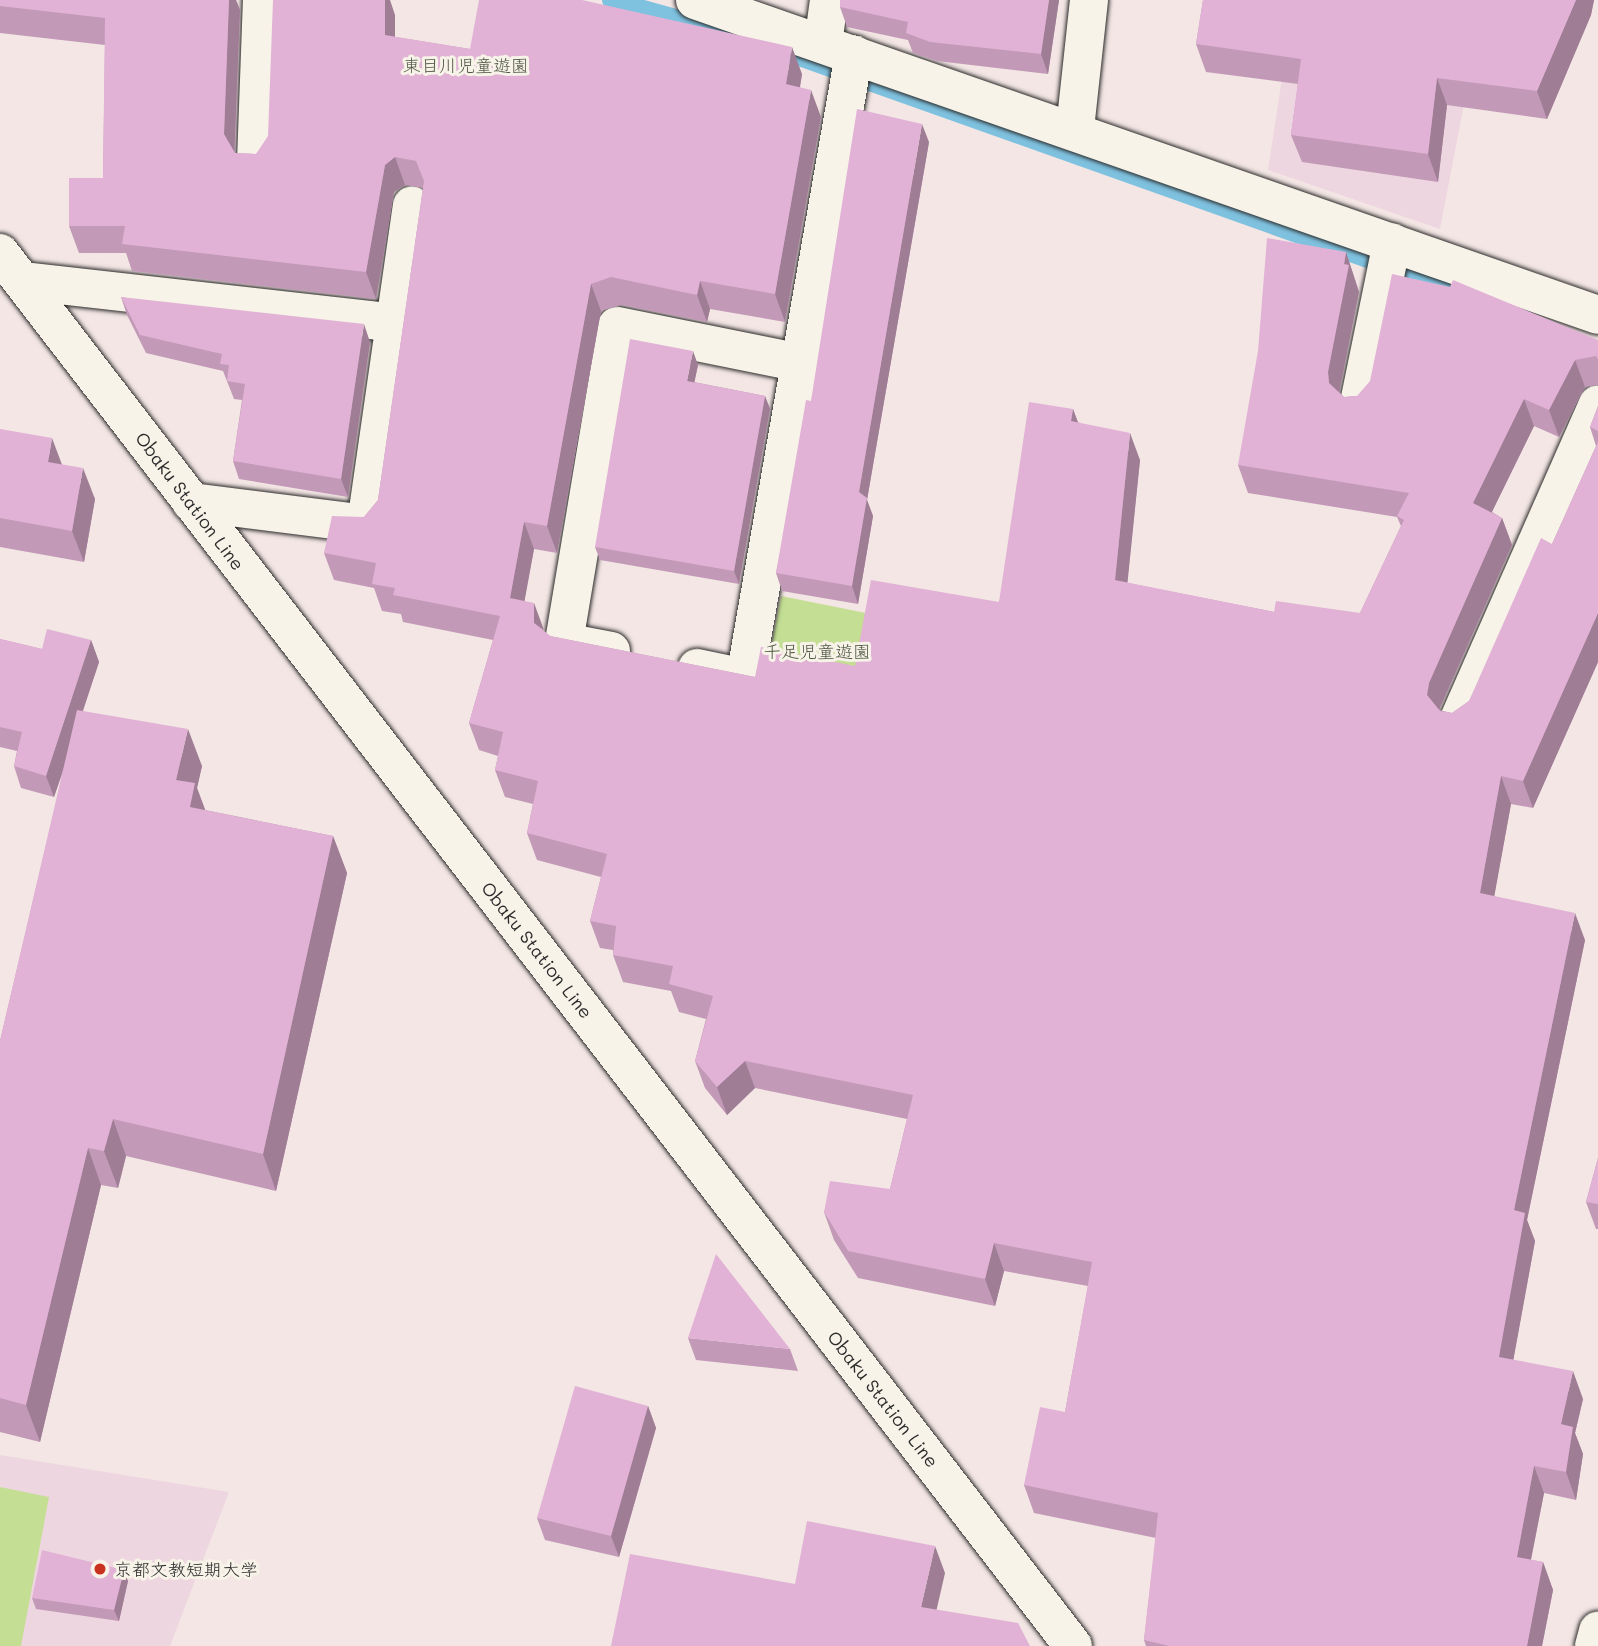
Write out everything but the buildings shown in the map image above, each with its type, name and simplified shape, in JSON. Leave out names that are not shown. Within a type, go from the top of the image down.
[{"type":"street","points":[[256,162],[262,0]]},
{"type":"street","points":[[695,0],[1075,129],[1392,244],[1598,315]]},
{"type":"street","points":[[800,363],[617,326],[564,642],[746,678],[844,114],[844,52],[829,0]]},
{"type":"street","points":[[1075,129],[1089,0]]},
{"type":"street","points":[[191,502],[366,524],[412,205]]},
{"type":"street","points":[[1359,403],[1392,244]]},
{"type":"street","points":[[12,267],[395,323]]},
{"type":"street","name":"Obaku Station Line","points":[[12,267],[1073,1646]]},
{"type":"street","points":[[1460,719],[1598,404]]},
{"type":"street","points":[[1594,1646],[1598,1631]]},
{"type":"shaded area","points":[[1294,0],[1484,0],[1440,229],[1268,170]]},
{"type":"shaded area","name":"京都文教短期大学","points":[[0,1455],[229,1492],[170,1646],[0,1646]]},
{"type":"green space","name":"千足児童遊園","points":[[781,596],[871,614],[854,705],[763,688]]},
{"type":"green space","points":[[0,1487],[49,1497],[21,1646],[0,1646]]},
{"type":"waterway","points":[[611,0],[747,38]]},
{"type":"waterway","points":[[774,48],[1463,293]]},
{"type":"place","name":"京都文教短期大学","points":[[100,1569]]},
{"type":"park label","name":"東目川児童遊園","points":[[466,65]]}]
